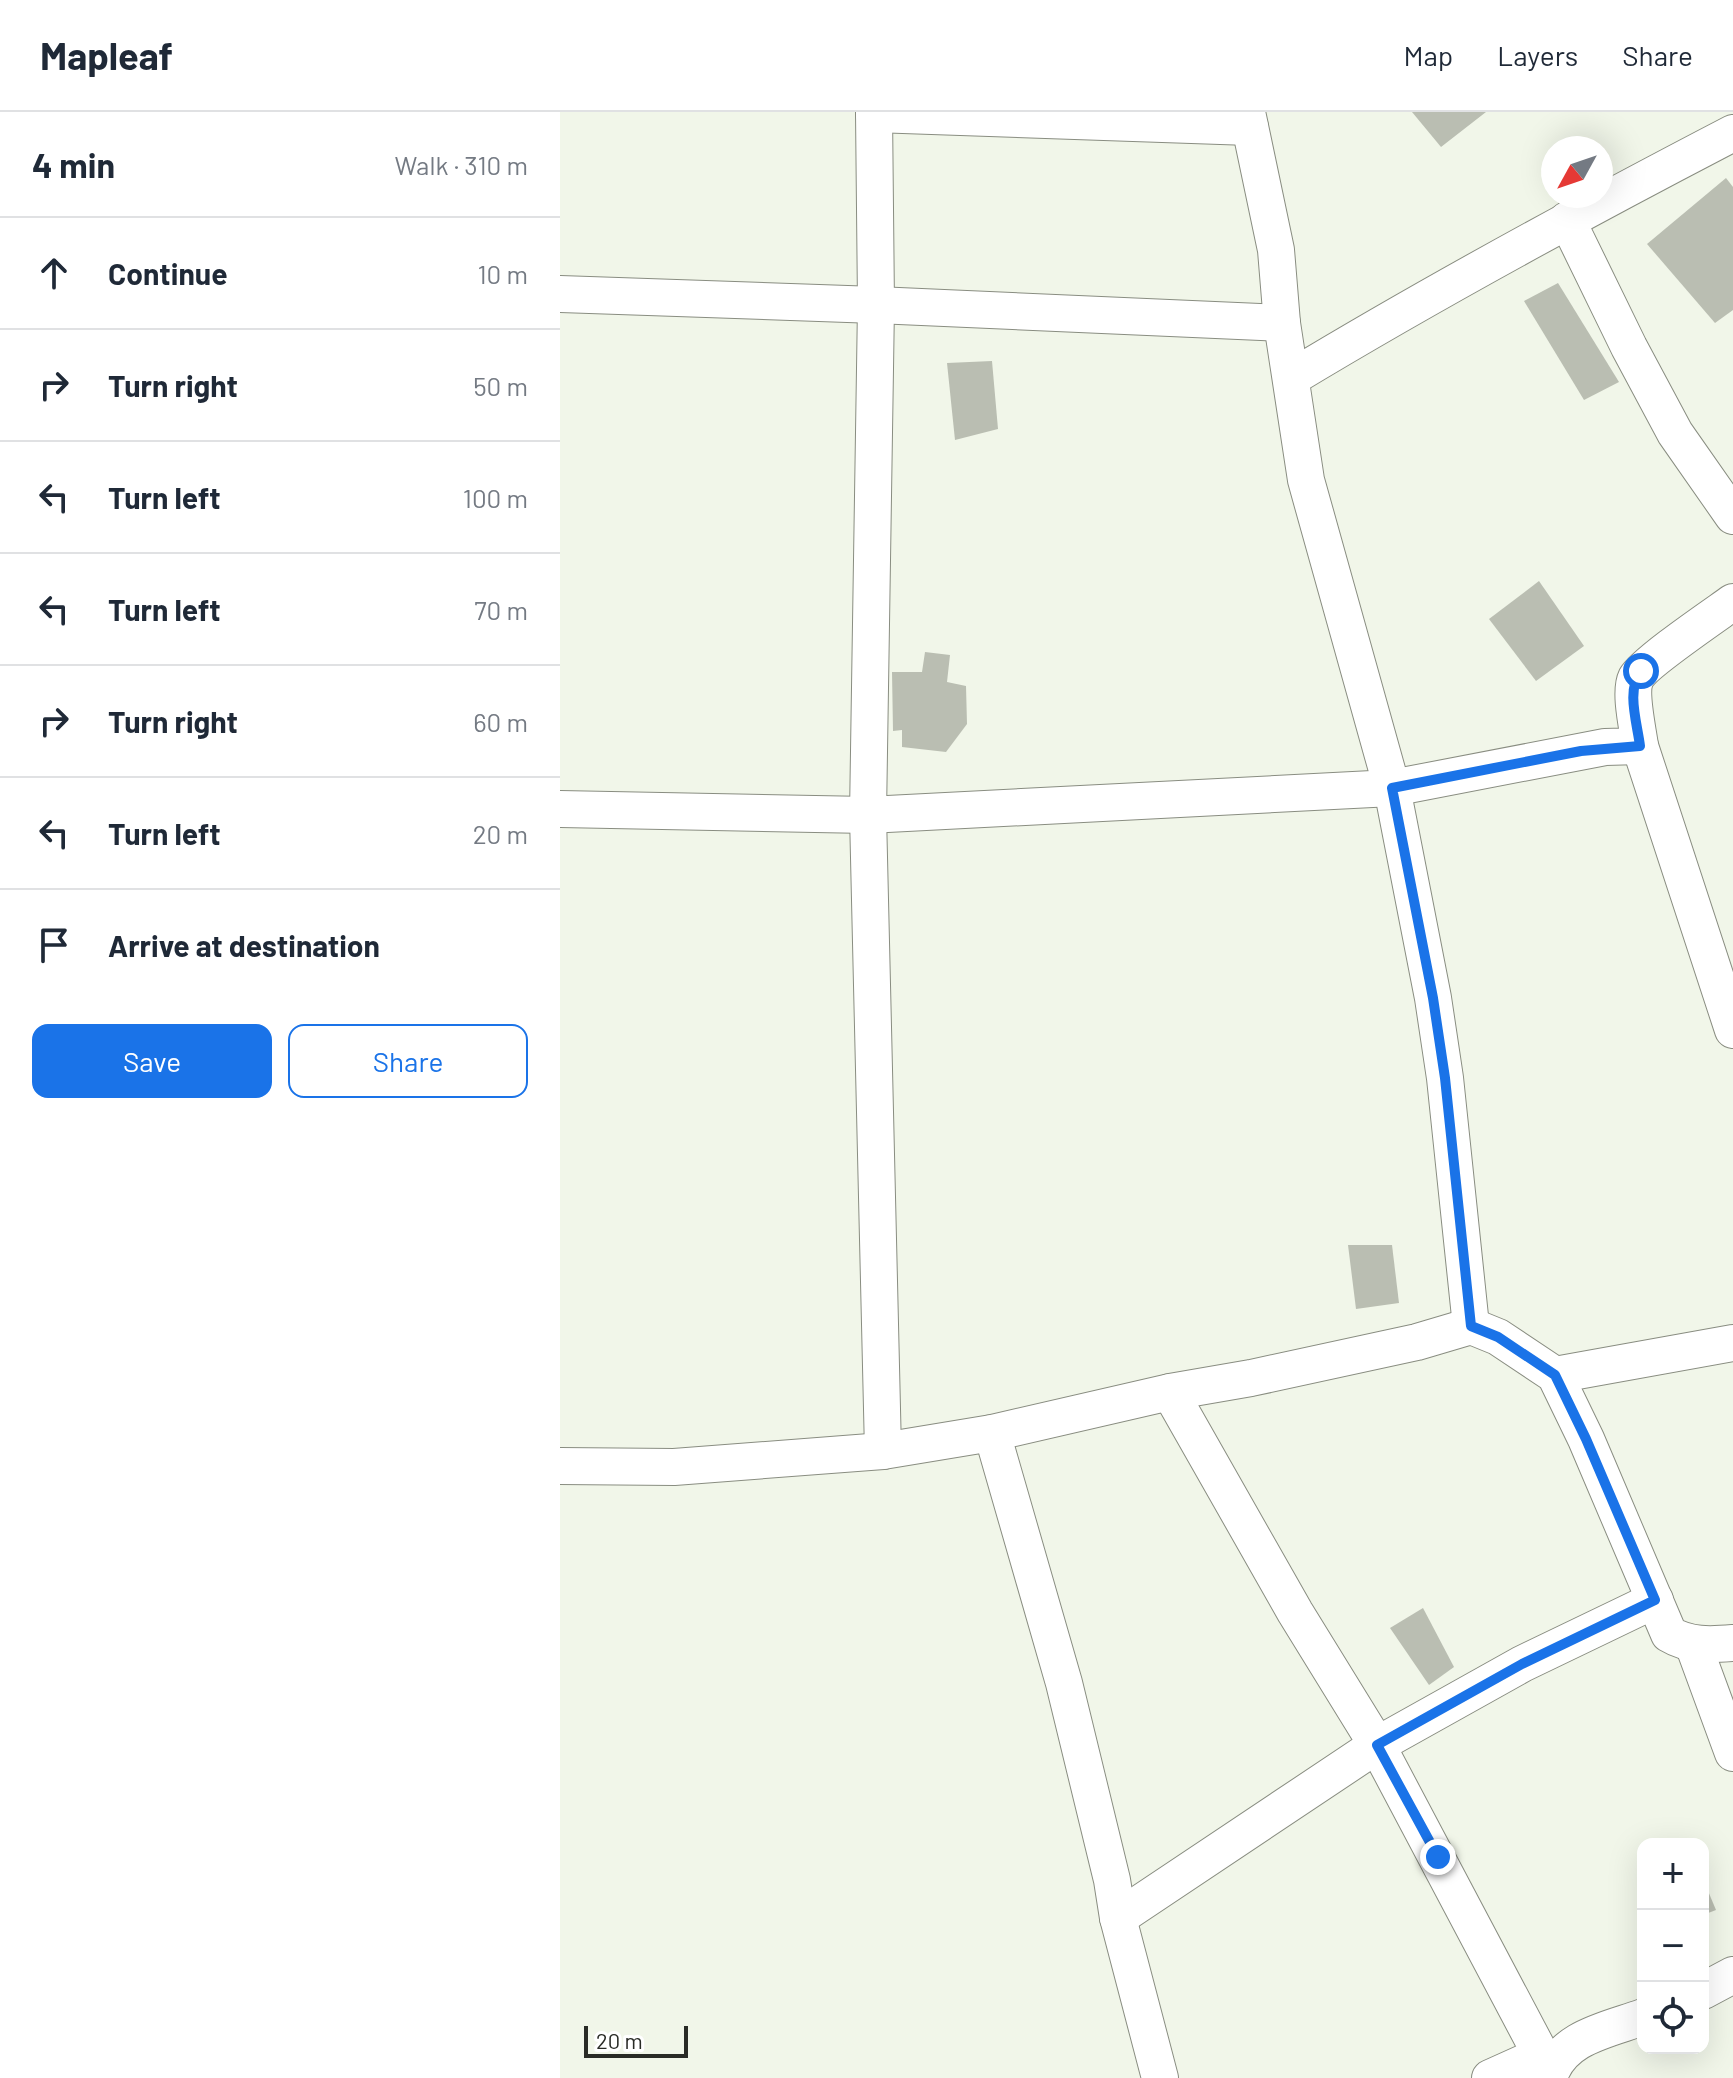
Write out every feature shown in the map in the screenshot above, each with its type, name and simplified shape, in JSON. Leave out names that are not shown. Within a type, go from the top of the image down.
[{"type":"street","points":[[883,1451],[868,815],[876,305],[874,113],[1249,119],[1276,250],[1282,323],[1306,480],[1392,788],[1439,1038],[1471,1326]]},
{"type":"street","points":[[1291,378],[1404,310],[1733,133]]},
{"type":"street","points":[[1567,220],[1675,433],[1733,516]]},
{"type":"street","points":[[560,294],[1282,323]]},
{"type":"street","points":[[1732,1026],[1640,746],[1633,690],[1635,679],[1652,662],[1733,602]]},
{"type":"street","points":[[560,809],[868,815],[1392,788],[1593,749],[1640,746]]},
{"type":"street","points":[[560,1466],[674,1467],[883,1451],[992,1433],[1170,1392],[1251,1378],[1417,1342],[1471,1326],[1498,1337],[1555,1375],[1586,1439],[1669,1634],[1693,1644],[1733,1643]]},
{"type":"street","points":[[1555,1375],[1733,1343]]},
{"type":"street","points":[[1170,1392],[1233,1498],[1287,1598],[1377,1745],[1548,2065]]},
{"type":"street","points":[[992,1433],[1064,1683],[1112,1880],[1118,1918],[1160,2078]]},
{"type":"street","points":[[1118,1918],[1377,1745],[1522,1664],[1655,1600]]},
{"type":"street","points":[[1693,1644],[1733,1753]]},
{"type":"street","points":[[1709,1988],[1733,1975]]},
{"type":"street","points":[[1490,2078],[1548,2065],[1564,2050],[1587,2037],[1637,2019]]},
{"type":"building","points":[[1412,112],[1486,112],[1441,147]]},
{"type":"building","points":[[1726,178],[1733,187],[1733,310],[1715,323],[1647,244]]},
{"type":"building","points":[[1558,283],[1619,382],[1584,400],[1524,301]]},
{"type":"building","points":[[992,361],[998,429],[955,440],[947,363]]},
{"type":"building","points":[[1539,581],[1584,646],[1536,681],[1489,619]]},
{"type":"building","points":[[925,652],[950,655],[947,682],[966,686],[967,724],[946,752],[902,747],[902,730],[893,731],[892,672],[922,672]]},
{"type":"building","points":[[1348,1245],[1392,1245],[1399,1303],[1356,1309]]},
{"type":"building","points":[[1423,1608],[1454,1667],[1429,1685],[1390,1628]]},
{"type":"building","points":[[1709,1893],[1716,1910],[1709,1913]]},
{"type":"route","points":[[1438,1857],[1377,1745],[1522,1664],[1655,1600],[1555,1375],[1498,1337],[1471,1326],[1445,1078],[1433,998],[1392,788],[1581,751],[1640,746],[1633,690],[1635,679],[1641,671]]}]
